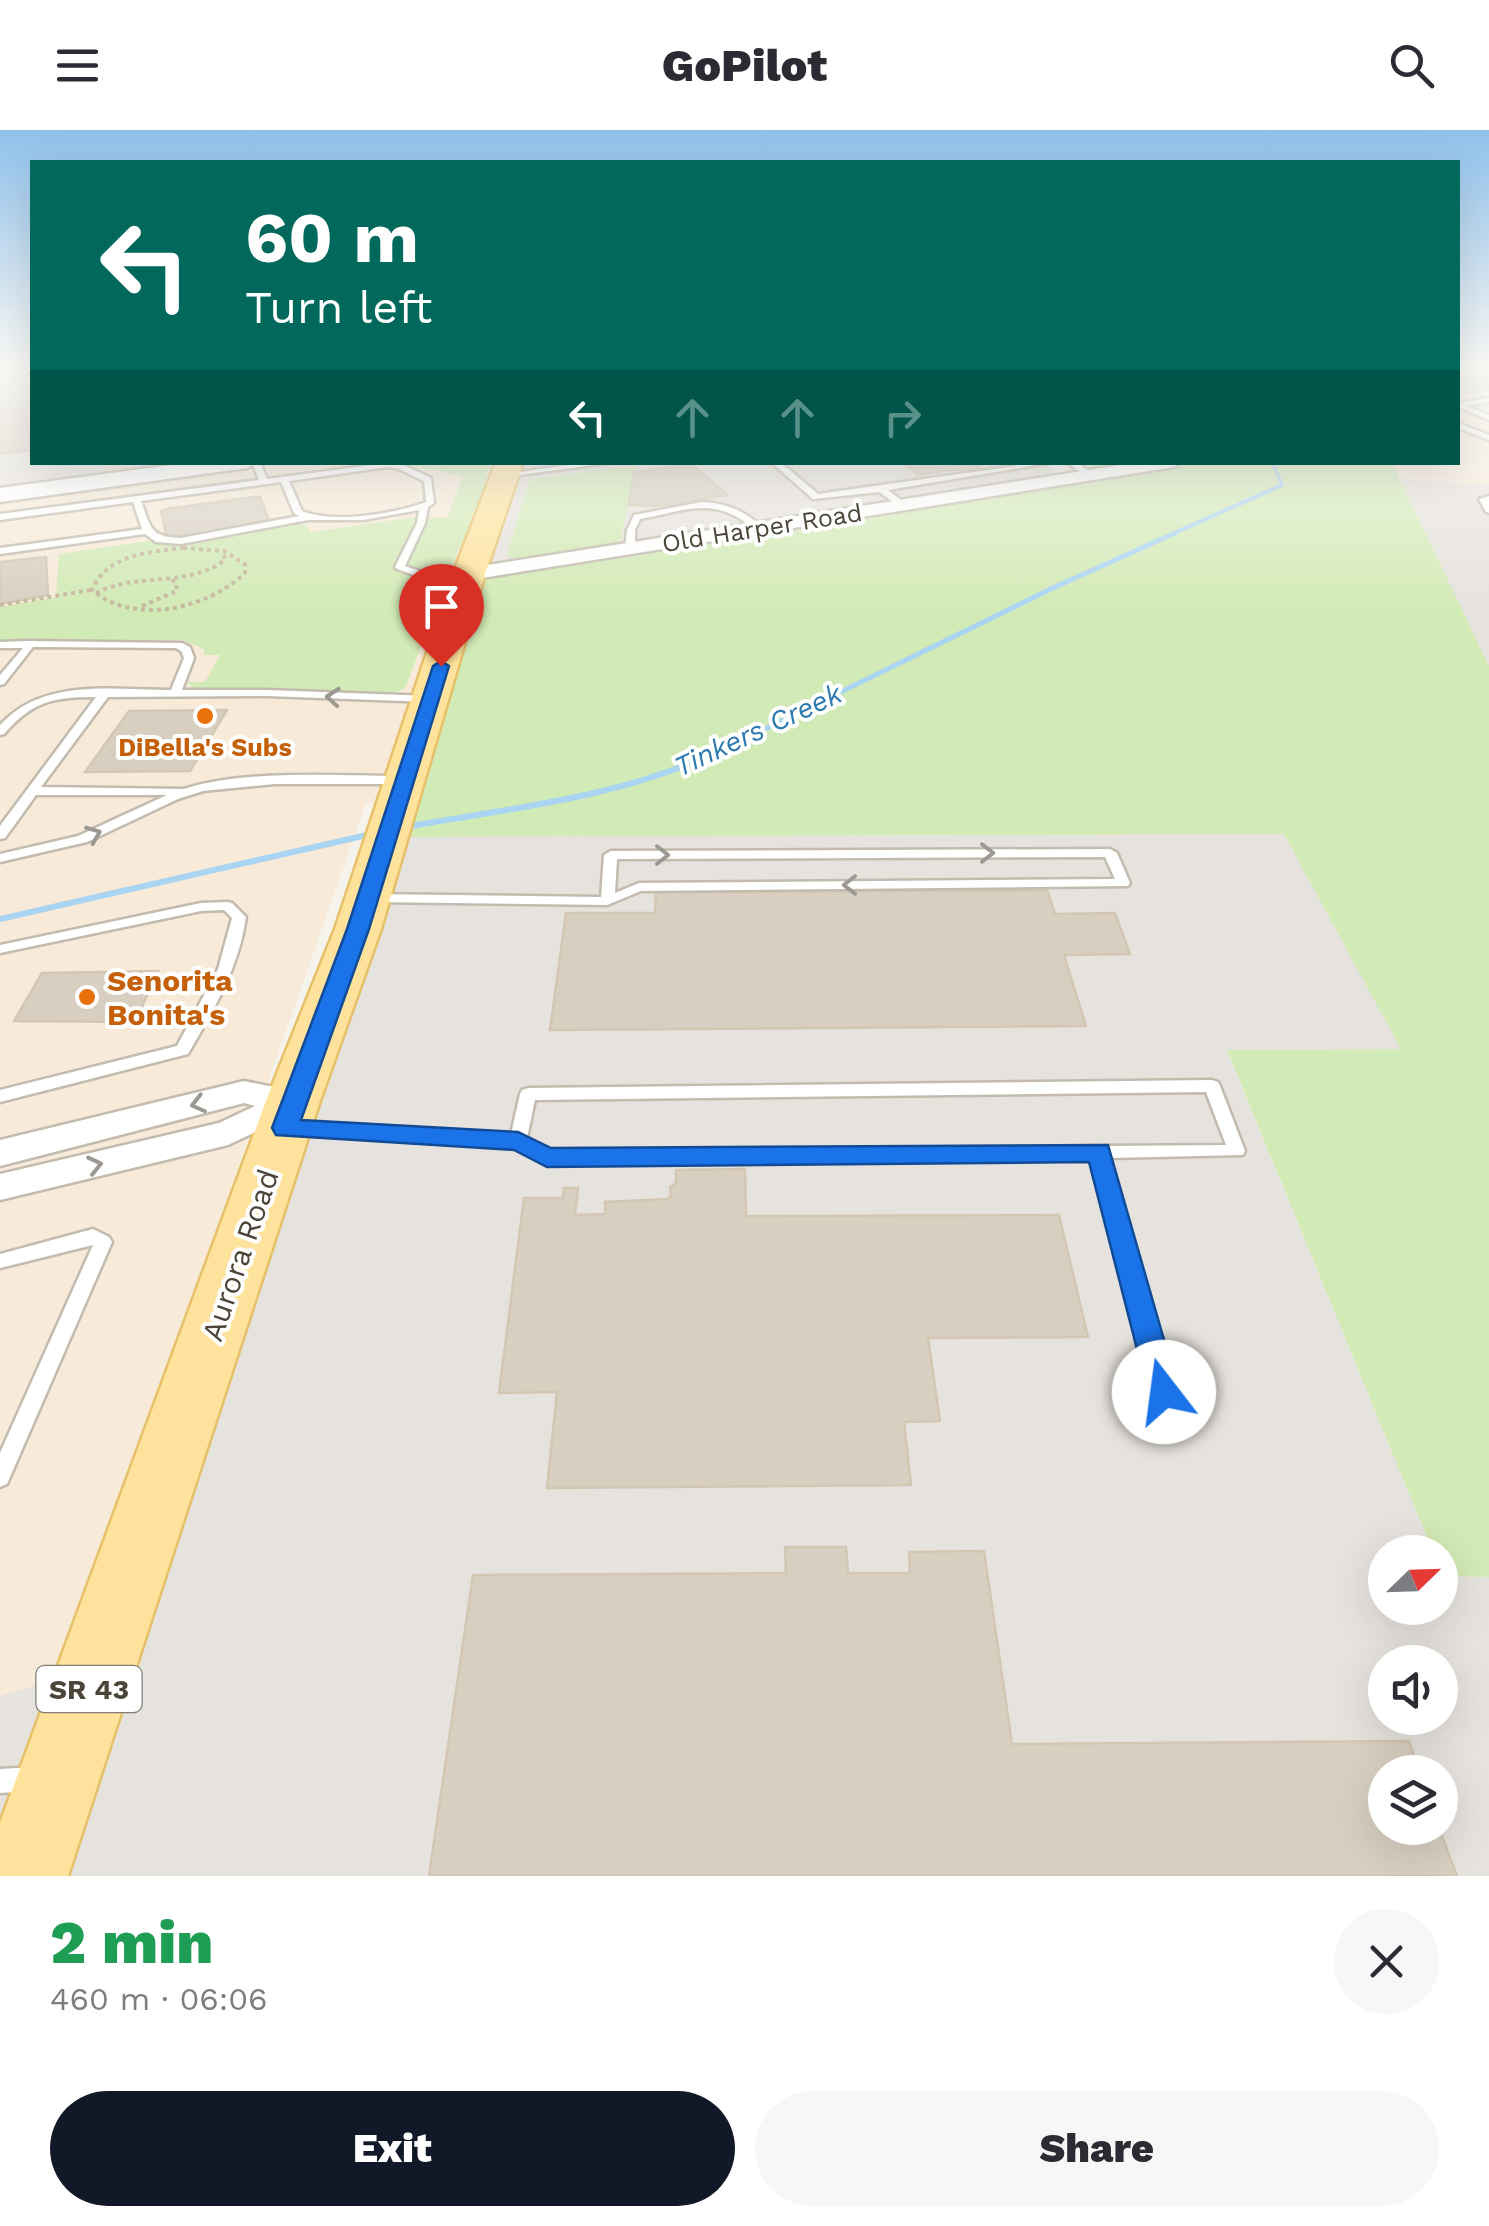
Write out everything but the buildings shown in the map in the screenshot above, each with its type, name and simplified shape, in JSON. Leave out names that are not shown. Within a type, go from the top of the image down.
[{"type":"main road","name":"Aurora Road","points":[[24,1876],[29,1779],[289,1114],[368,898],[507,469]]},
{"type":"street","points":[[0,494],[203,465]]},
{"type":"street","name":"Old Harper Road","points":[[470,574],[1156,465]]},
{"type":"street","points":[[0,1152],[244,1092],[289,1114]]},
{"type":"street","points":[[0,1187],[228,1133],[289,1114]]},
{"type":"lane","points":[[257,465],[264,482]]},
{"type":"lane","points":[[507,469],[567,465]]},
{"type":"lane","points":[[779,465],[816,496],[881,490],[1020,465]]},
{"type":"lane","points":[[1075,465],[1092,476]]},
{"type":"lane","points":[[0,517],[284,479],[397,466],[428,480],[430,503],[332,519],[305,518],[181,541],[159,540],[147,530],[136,499]]},
{"type":"lane","points":[[284,479],[298,513],[305,518]]},
{"type":"lane","points":[[881,490],[903,506]]},
{"type":"lane","points":[[1489,499],[1483,499],[1489,510]]},
{"type":"lane","points":[[630,548],[630,530],[637,517],[685,509],[723,504],[740,510],[759,528]]},
{"type":"lane","points":[[424,506],[421,523],[400,567],[422,575],[470,574]]},
{"type":"lane","points":[[0,551],[147,530]]},
{"type":"lane","points":[[0,682],[28,648],[27,644]]},
{"type":"lane","points":[[0,645],[178,644],[186,649],[189,658],[174,693]]},
{"type":"lane","points":[[0,835],[106,693]]},
{"type":"lane","points":[[0,732],[18,710],[32,701],[64,694],[430,699]]},
{"type":"lane","points":[[0,858],[82,839],[190,791],[226,783],[275,780],[396,812]]},
{"type":"lane","points":[[33,791],[190,791]]},
{"type":"lane","points":[[368,898],[606,901],[639,886],[1123,883],[1110,853],[611,855],[606,901]]},
{"type":"lane","points":[[0,949],[201,907],[227,906],[239,917],[238,934],[201,1018],[182,1050],[0,1096]]},
{"type":"lane","points":[[289,1114],[518,1141],[547,1157],[1237,1151],[1212,1086],[528,1094],[518,1141]]},
{"type":"lane","points":[[1099,1152],[1164,1392]]},
{"type":"lane","points":[[0,1262],[93,1236],[103,1242],[9,1440],[0,1477]]},
{"type":"path","points":[[182,548],[223,551],[245,564],[245,573],[224,592],[180,606],[131,608],[111,604],[94,592],[94,581],[103,571],[137,556],[182,548]]},
{"type":"path","points":[[0,605],[94,592],[126,579],[192,576],[220,566],[225,560],[223,551]]},
{"type":"path","points":[[131,608],[176,591],[176,582],[167,577]]},
{"type":"shaded area","points":[[0,450],[30,450],[30,465],[231,465],[0,494]]},
{"type":"shaded area","points":[[1460,450],[1489,450],[1489,485],[1400,479],[1393,465],[1460,465]]},
{"type":"shaded area","points":[[225,465],[508,465],[399,807],[366,803],[59,1678],[0,1696],[0,495]]},
{"type":"shaded area","points":[[508,465],[1046,465],[1069,480],[469,574]]},
{"type":"shaded area","points":[[1400,479],[1489,485],[1489,690]]},
{"type":"shaded area","points":[[1284,834],[1402,1050],[1227,1051],[1426,1535],[1368,1535],[1368,1625],[1458,1625],[1458,1576],[1489,1577],[1489,1876],[24,1876],[389,837]]},
{"type":"shaded area","points":[[59,1678],[0,1843],[0,1696]]},
{"type":"green space","points":[[408,465],[490,465],[475,527],[459,548],[405,688],[392,694],[195,690],[187,682],[205,682],[220,655],[204,655],[204,649],[182,640],[0,640],[0,607],[56,597],[59,554],[154,540],[172,543],[277,528],[294,522],[307,526],[311,532],[414,517],[447,518],[463,476]]},
{"type":"green space","points":[[1087,465],[1393,465],[1489,666],[1489,1577],[1458,1576],[1458,1535],[1426,1535],[1227,1050],[1401,1049],[1284,834],[389,837],[469,574],[1099,474]]},
{"type":"green space","points":[[635,466],[620,545],[526,560],[511,558],[507,553],[530,479]]},
{"type":"waterway","name":"Tinkers Creek","points":[[1170,535],[1282,485],[1273,465]]},
{"type":"waterway","name":"Tinkers Creek","points":[[720,751],[1055,587],[1175,533]]},
{"type":"waterway","name":"Tinkers Creek","points":[[404,827],[608,790],[687,765],[725,748]]},
{"type":"waterway","name":"Tinkers Creek","points":[[0,919],[376,833]]},
{"type":"place","name":"DiBella's Subs","points":[[205,716]]},
{"type":"place","name":"Senorita Bonita's","points":[[87,997]]},
{"type":"route","points":[[441,666],[358,929],[285,1128],[518,1141],[547,1157],[1099,1152],[1164,1392]]}]
